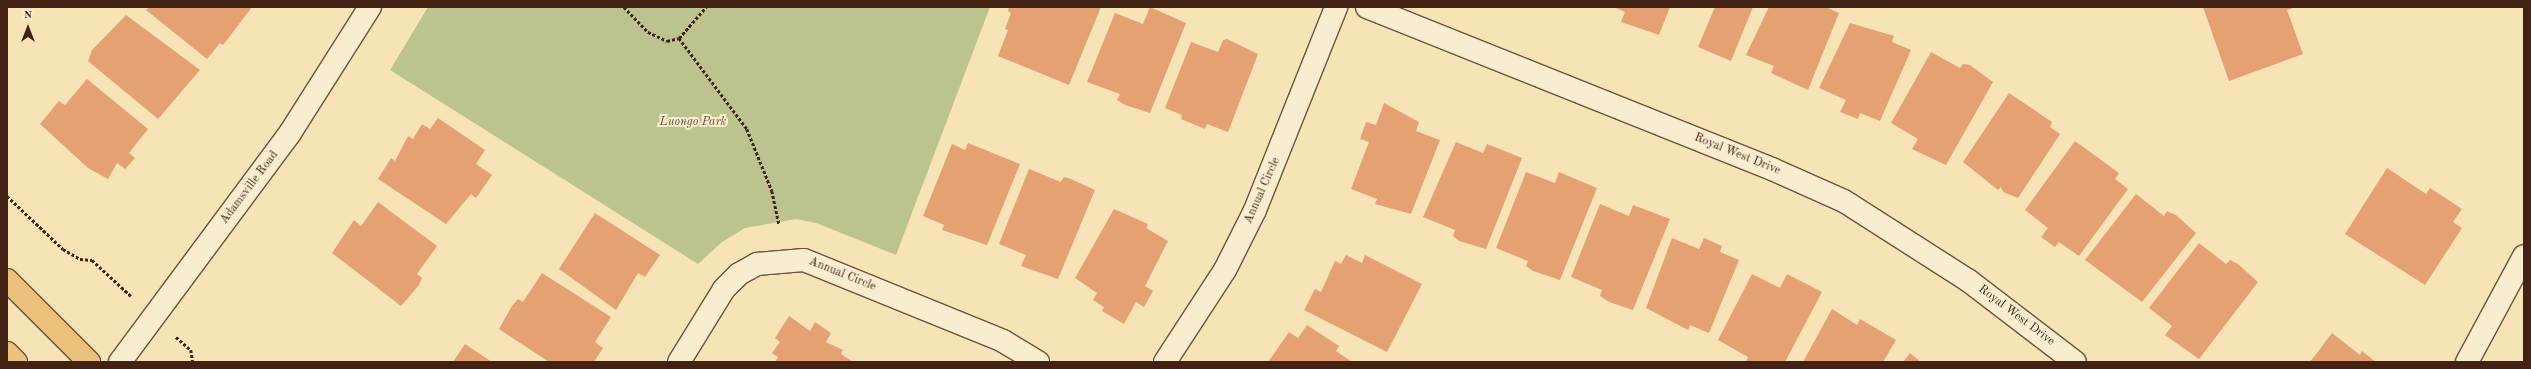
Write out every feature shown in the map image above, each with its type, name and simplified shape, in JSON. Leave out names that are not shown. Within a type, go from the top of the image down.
[{"type":"main road","points":[[7,280],[89,362]]},
{"type":"main road","points":[[7,354],[16,362]]},
{"type":"street","name":"Adamsville Road","points":[[120,362],[290,133],[370,7]]},
{"type":"street","name":"Annual Circle","points":[[1165,362],[1225,270],[1255,210],[1336,7]]},
{"type":"street","name":"Royal West Drive","points":[[1367,7],[1772,169],[1844,201],[1969,281],[2075,362]]},
{"type":"street","points":[[2467,362],[2524,256]]},
{"type":"street","name":"Annual Circle","points":[[679,362],[724,289],[739,274],[757,264],[804,260],[1003,341],[1038,362]]},
{"type":"path","points":[[624,7],[648,32],[667,41],[679,38],[706,7]]},
{"type":"path","points":[[679,38],[747,129],[772,191],[779,224]]},
{"type":"path","points":[[7,196],[62,249],[80,259],[92,260]]},
{"type":"path","points":[[191,350],[193,362]]},
{"type":"green space","name":"Luongo Park","points":[[428,7],[990,7],[896,255],[816,223],[796,219],[745,228],[722,242],[698,264],[390,70]]},
{"type":"building","points":[[149,7],[252,7],[223,45],[220,43],[207,59],[146,10]]},
{"type":"building","points":[[1009,7],[1101,7],[1069,85],[998,56],[1008,30],[1005,29],[1011,13],[1008,11]]},
{"type":"building","points":[[1150,7],[1186,23],[1150,113],[1125,105],[1117,100],[1120,94],[1087,82],[1115,13],[1143,24]]},
{"type":"building","points":[[1614,7],[1670,7],[1659,35],[1621,22],[1625,12]]},
{"type":"building","points":[[1715,7],[1753,7],[1731,61],[1698,47]]},
{"type":"building","points":[[1769,7],[1826,7],[1839,13],[1808,90],[1771,73],[1774,66],[1746,55]]},
{"type":"building","points":[[2203,7],[2297,7],[2287,10],[2303,54],[2229,81]]},
{"type":"building","points":[[126,15],[200,70],[158,119],[88,61],[92,50]]},
{"type":"building","points":[[1850,23],[1894,36],[1892,42],[1911,50],[1880,121],[1860,113],[1858,119],[1840,112],[1846,100],[1819,88]]},
{"type":"building","points":[[1227,39],[1258,54],[1228,132],[1207,124],[1205,129],[1181,119],[1182,115],[1165,108],[1191,42],[1218,52],[1223,40]]},
{"type":"building","points":[[1931,52],[1960,68],[1963,64],[1970,65],[1993,82],[1946,165],[1912,149],[1918,139],[1891,123]]},
{"type":"building","points":[[87,79],[148,129],[129,153],[135,158],[125,169],[117,163],[108,179],[88,168],[40,124],[59,101],[65,105]]},
{"type":"building","points":[[2009,93],[2052,122],[2050,127],[2060,134],[2018,198],[2003,192],[2001,187],[1998,190],[1963,162]]},
{"type":"building","points":[[1384,103],[1419,122],[1416,131],[1440,140],[1411,214],[1375,204],[1377,199],[1351,189],[1369,142],[1360,139],[1366,122],[1376,125]]},
{"type":"building","points":[[438,118],[485,150],[476,164],[492,175],[476,198],[471,194],[446,224],[378,179],[391,158],[395,161],[408,136],[413,139],[422,124],[430,129]]},
{"type":"building","points":[[2075,141],[2119,173],[2115,179],[2128,189],[2079,256],[2059,242],[2055,247],[2041,237],[2048,228],[2025,210]]},
{"type":"building","points":[[1456,142],[1483,153],[1487,144],[1522,158],[1486,249],[1459,241],[1453,236],[1455,230],[1423,217]]},
{"type":"building","points":[[968,143],[1020,164],[987,245],[942,230],[944,225],[923,216],[952,144],[965,150]]},
{"type":"building","points":[[2387,168],[2426,194],[2430,188],[2462,209],[2453,222],[2462,228],[2425,285],[2345,234]]},
{"type":"building","points":[[1029,169],[1061,182],[1064,177],[1071,179],[1095,190],[1058,279],[1021,266],[1026,255],[999,244]]},
{"type":"building","points":[[1526,172],[1555,183],[1559,172],[1597,188],[1560,280],[1533,271],[1526,266],[1528,261],[1496,248]]},
{"type":"building","points":[[2136,194],[2164,216],[2167,211],[2176,215],[2196,233],[2142,302],[2085,260]]},
{"type":"building","points":[[378,202],[437,246],[417,274],[422,278],[419,285],[401,306],[332,253],[354,220],[361,226]]},
{"type":"building","points":[[1600,204],[1629,216],[1633,205],[1670,219],[1633,310],[1609,302],[1600,296],[1602,290],[1571,277]]},
{"type":"building","points":[[1114,209],[1148,224],[1146,228],[1168,241],[1145,286],[1153,291],[1144,307],[1136,302],[1124,324],[1102,311],[1104,307],[1093,300],[1097,293],[1075,278]]},
{"type":"building","points":[[595,213],[660,255],[645,277],[638,273],[616,310],[559,269]]},
{"type":"building","points":[[1672,238],[1699,249],[1704,238],[1722,246],[1720,252],[1739,260],[1709,333],[1690,325],[1688,330],[1646,308]]},
{"type":"building","points":[[2199,243],[2226,264],[2230,260],[2238,264],[2258,282],[2199,359],[2165,335],[2172,326],[2149,308]]},
{"type":"building","points":[[1346,255],[1362,263],[1365,255],[1422,284],[1387,352],[1304,310],[1315,289],[1321,292],[1335,261],[1341,264]]},
{"type":"building","points":[[542,273],[611,317],[595,342],[603,348],[594,362],[549,362],[499,329],[512,306],[518,299],[523,302]]},
{"type":"building","points":[[1752,274],[1780,288],[1787,274],[1822,292],[1785,362],[1746,362],[1748,357],[1718,340]]},
{"type":"building","points":[[1832,309],[1857,325],[1860,319],[1896,340],[1883,362],[1803,362]]},
{"type":"building","points":[[789,316],[810,331],[815,322],[831,333],[826,342],[843,350],[841,354],[853,362],[775,362],[778,357],[772,353],[780,342],[775,338]]},
{"type":"building","points":[[1307,325],[1339,346],[1336,351],[1352,362],[1268,362],[1289,332],[1298,338]]},
{"type":"building","points":[[2332,333],[2360,355],[2362,351],[2376,362],[2310,362]]},
{"type":"building","points":[[465,344],[492,362],[453,362]]},
{"type":"building","points":[[1910,353],[1921,362],[1903,362]]}]
